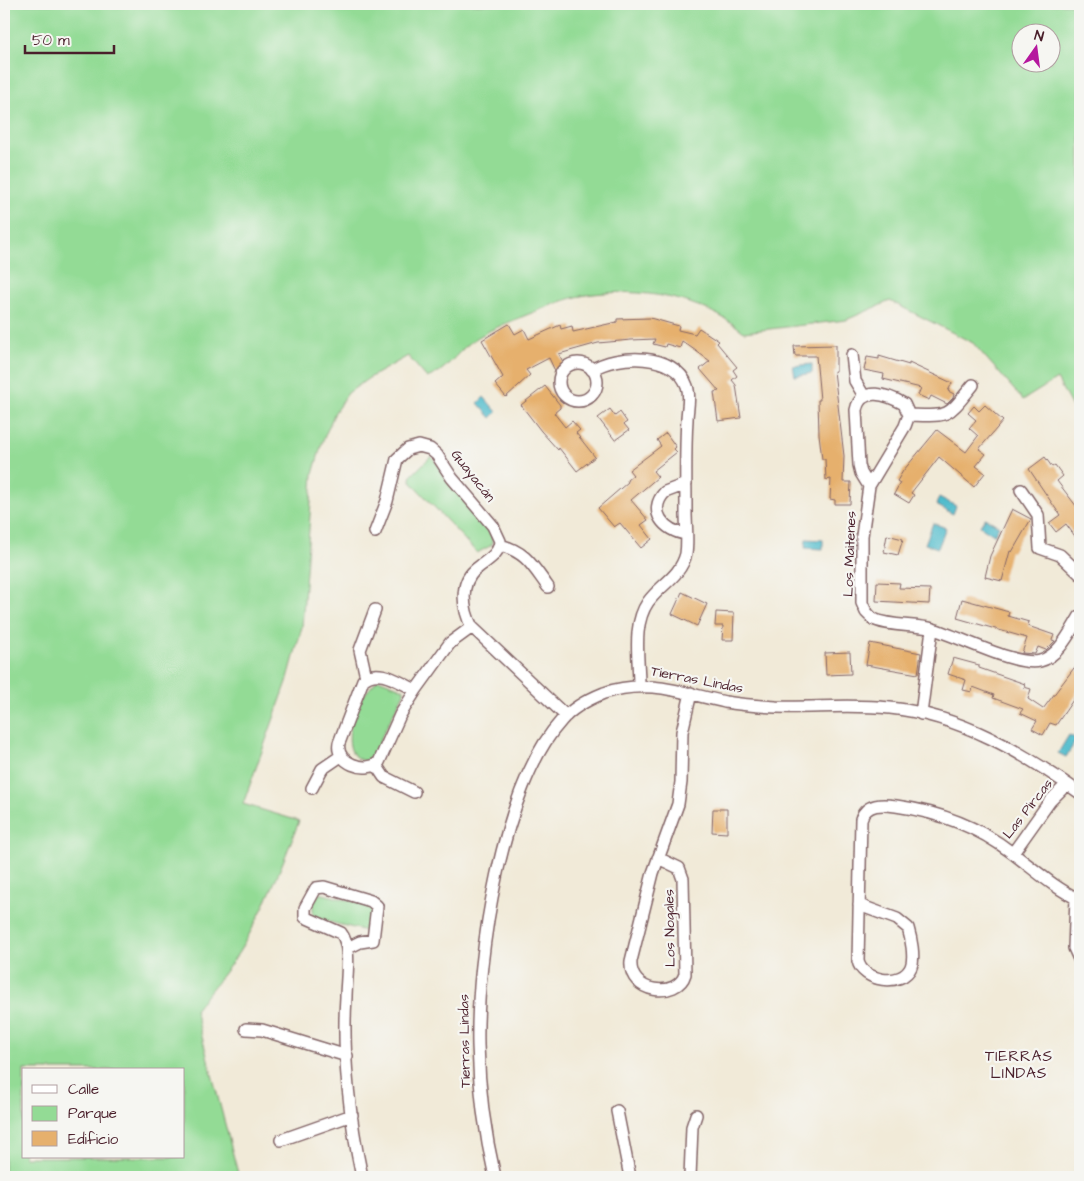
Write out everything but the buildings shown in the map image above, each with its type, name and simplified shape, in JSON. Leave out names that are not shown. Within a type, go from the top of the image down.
[{"type":"street","points":[[852,355],[855,381],[864,396]]},
{"type":"street","points":[[592,370],[614,360],[643,360],[666,365],[682,377],[689,395],[686,554],[682,566],[674,578],[652,597],[640,620],[639,685]]},
{"type":"street","points":[[869,486],[860,473],[859,465],[856,410],[857,404],[864,396],[876,394],[900,402],[907,408],[908,415],[945,415],[953,410],[973,385]]},
{"type":"street","name":"Los Maitenes","points":[[908,415],[905,426],[869,486],[862,542],[864,608],[869,616],[877,621],[932,629],[1003,655],[1036,662],[1046,659],[1057,650],[1080,616]]},
{"type":"street","name":"Guayacán","points":[[375,532],[389,493],[392,471],[397,459],[408,449],[419,446],[430,449],[437,455],[452,478],[493,526],[499,536],[500,545]]},
{"type":"street","points":[[686,484],[665,492],[657,507],[657,513],[664,524],[674,531],[686,534]]},
{"type":"street","points":[[1021,490],[1038,515],[1040,548],[1060,555],[1080,574]]},
{"type":"street","points":[[548,587],[524,555],[516,550],[500,545],[496,554],[474,570],[467,581],[464,606],[472,627],[566,716]]},
{"type":"street","points":[[366,677],[360,650],[375,610]]},
{"type":"street","points":[[416,690],[380,674],[366,677],[358,689],[339,743],[338,751],[341,756],[351,763],[368,767],[376,765],[384,754],[400,715],[416,690],[450,643],[472,627]]},
{"type":"street","points":[[921,714],[932,629]]},
{"type":"street","name":"Tierras Lindas","points":[[495,1177],[485,1129],[478,1055],[478,1000],[482,953],[497,874],[516,809],[538,755],[552,731],[566,716],[592,698],[639,685],[659,686],[727,702],[751,705],[786,707],[850,705],[893,708],[921,714],[992,738],[1029,758],[1080,793]]},
{"type":"street","name":"Los Nogales","points":[[658,858],[679,868],[684,878],[686,974],[682,982],[676,987],[650,988],[637,982],[631,973],[630,966],[658,858],[675,814],[680,793],[682,732],[691,693]]},
{"type":"street","points":[[312,788],[322,769],[341,756]]},
{"type":"street","points":[[376,765],[384,777],[414,792]]},
{"type":"street","name":"Las Pircas","points":[[1012,853],[1050,801],[1067,784]]},
{"type":"street","name":"Las Pircas","points":[[859,905],[898,919],[908,928],[912,963],[909,970],[901,977],[880,979],[867,975],[861,970],[858,961],[859,905],[861,819],[865,811],[872,807],[893,806],[948,817],[980,832],[1012,853],[1041,876],[1078,899],[1074,948],[1080,961]]},
{"type":"street","points":[[348,948],[360,942],[373,940],[376,929],[377,906],[371,901],[324,887],[316,888],[305,908],[305,917],[341,933],[348,948],[345,1003],[348,1056],[352,1115],[362,1177]]},
{"type":"street","points":[[246,1029],[262,1030],[348,1056]]},
{"type":"street","points":[[617,1111],[630,1177]]},
{"type":"street","points":[[281,1140],[352,1115]]},
{"type":"street","points":[[690,1177],[692,1127],[696,1115]]},
{"type":"green space","points":[[4,4],[1080,4],[1080,422],[1057,379],[1023,400],[973,343],[890,301],[846,320],[744,332],[709,310],[669,297],[627,292],[586,295],[550,306],[484,334],[465,347],[440,371],[427,378],[408,356],[369,378],[348,393],[335,412],[322,443],[313,474],[302,627],[287,682],[243,804],[299,821],[257,921],[229,967],[195,1010],[239,1177],[4,1177]]},
{"type":"green space","points":[[431,456],[492,534],[492,545],[477,553],[412,483],[410,477]]},
{"type":"green space","points":[[378,679],[404,689],[404,693],[381,738],[373,760],[362,760],[355,756],[351,749],[349,739],[350,728],[360,700]]},
{"type":"green space","points":[[319,893],[372,906],[373,918],[366,931],[313,918],[313,905]]},
{"type":"water","points":[[812,364],[812,373],[795,376],[793,366]]},
{"type":"water","points":[[484,397],[497,412],[491,418],[478,403]]},
{"type":"water","points":[[939,497],[956,506],[953,514],[936,505]]},
{"type":"water","points":[[985,518],[999,526],[994,535],[980,526]]},
{"type":"water","points":[[933,523],[946,528],[938,548],[925,544]]},
{"type":"water","points":[[806,539],[823,540],[823,549],[805,548]]},
{"type":"water","points":[[1069,735],[1077,739],[1066,757],[1058,753]]},
{"type":"district","name":"TIERRAS LINDAS","points":[[1019,1064]]}]
